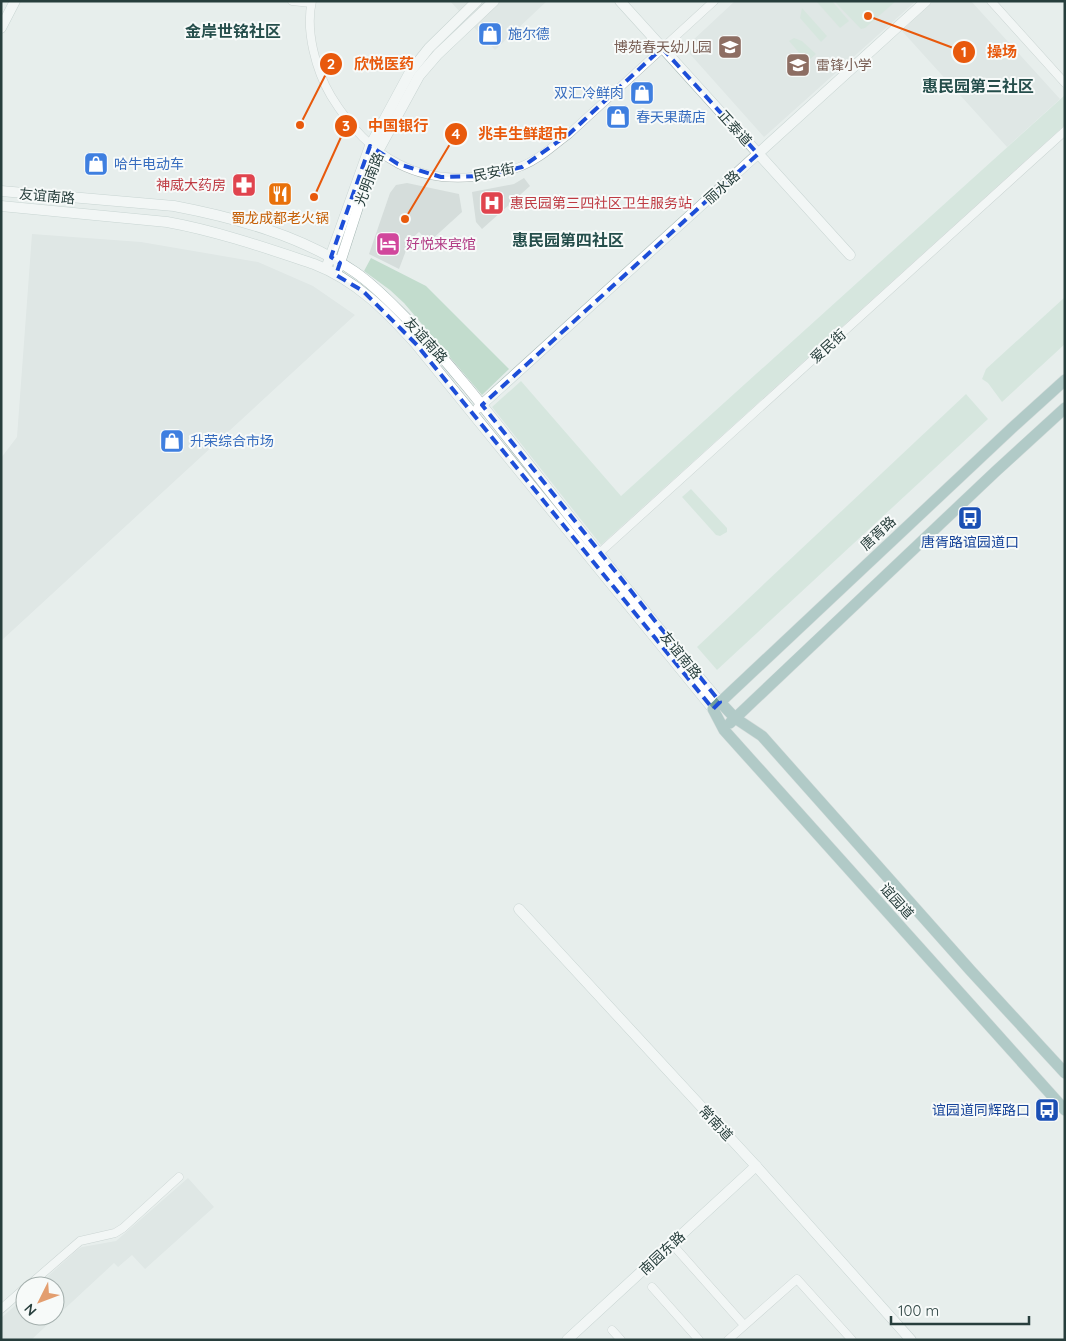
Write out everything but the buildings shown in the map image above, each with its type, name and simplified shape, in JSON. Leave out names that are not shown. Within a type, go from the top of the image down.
[{"type":"main road","points":[[1,28],[15,1]]},
{"type":"main road","name":"光明南路","points":[[326,269],[374,149],[410,72],[429,48],[477,1]]},
{"type":"main road","name":"光明南路","points":[[336,275],[368,176],[374,149],[419,76],[438,54],[494,1]]},
{"type":"main road","name":"正泰道","points":[[620,1],[850,255]]},
{"type":"main road","name":"丽水路","points":[[473,412],[926,1]]},
{"type":"main road","name":"友谊南路","points":[[1,191],[174,206],[196,210],[293,239],[331,257],[369,283],[425,337],[482,404],[595,557]]},
{"type":"main road","name":"友谊南路","points":[[1,206],[166,222],[189,226],[277,252],[326,269],[363,291],[416,344],[595,557],[716,705]]},
{"type":"main road","name":"唐胥路","points":[[716,705],[1065,380]]},
{"type":"main road","points":[[724,730],[1065,408]]},
{"type":"main road","name":"谊园道","points":[[716,705],[762,736],[971,971],[1065,1073]]},
{"type":"main road","name":"谊园道","points":[[716,705],[724,730],[1065,1110]]},
{"type":"main road","name":"常南道","points":[[519,910],[756,1166],[911,1340]]},
{"type":"main road","name":"南园东路","points":[[567,1340],[756,1166]]},
{"type":"street","points":[[292,1],[311,2]]},
{"type":"street","name":"民安街","points":[[311,2],[311,37],[316,62],[326,88],[346,118],[374,149],[398,164],[419,172],[441,177],[463,178],[482,176],[522,167],[545,153],[569,134],[714,1]]},
{"type":"street","points":[[991,1],[1065,83]]},
{"type":"street","name":"爱民街","points":[[595,557],[1065,131]]},
{"type":"street","points":[[39,1276],[80,1241],[115,1233],[123,1228],[179,1177]]},
{"type":"street","points":[[672,1244],[744,1325]]},
{"type":"street","points":[[728,1340],[796,1279],[852,1340]]},
{"type":"street","points":[[652,1287],[699,1340]]},
{"type":"street","points":[[1,1310],[15,1297]]},
{"type":"street","points":[[612,1330],[621,1340]]},
{"type":"highlighted area","points":[[662,48],[758,154],[482,405],[720,702],[713,709],[416,344],[363,291],[336,275],[340,263],[331,257],[370,146],[398,164],[441,177],[482,176],[522,167],[569,134]]},
{"type":"shaded area","points":[[450,1],[547,1],[495,50]]},
{"type":"shaded area","name":"雷锋小学","points":[[735,1],[916,1],[764,137],[690,54],[692,41]]},
{"type":"shaded area","points":[[933,1],[971,1],[1060,99],[1007,147],[902,31]]},
{"type":"shaded area","name":"惠民园第三四社区卫生服务站","points":[[524,178],[530,186],[482,229],[476,222],[472,192],[514,184]]},
{"type":"shaded area","points":[[407,183],[459,194],[462,212],[429,242],[419,232],[410,240],[399,269],[369,254],[390,193],[396,185]]},
{"type":"shaded area","name":"升荣综合市场","points":[[32,234],[141,242],[258,262],[313,286],[355,315],[1,641],[1,458],[17,437]]},
{"type":"shaded area","points":[[188,1178],[214,1207],[145,1269],[132,1255],[118,1267],[114,1263],[65,1308],[65,1276],[48,1276],[82,1247],[116,1241]]},
{"type":"shaded area","points":[[15,1306],[15,1326],[46,1326],[31,1340],[1,1340],[1,1318]]},
{"type":"green space","points":[[816,1],[832,1],[849,21],[840,28]]},
{"type":"green space","points":[[834,1],[896,1],[865,28],[861,29]]},
{"type":"green space","points":[[802,8],[827,36],[821,42],[800,18]]},
{"type":"green space","points":[[794,38],[802,41],[816,54],[807,62],[789,41]]},
{"type":"green space","points":[[1065,95],[1065,125],[601,545],[492,407],[521,381],[621,496]]},
{"type":"green space","points":[[371,258],[426,286],[509,369],[482,395],[404,303],[364,271]]},
{"type":"green space","points":[[1065,297],[1065,344],[1002,402],[988,383],[982,379],[986,369]]},
{"type":"green space","points":[[966,394],[988,419],[717,670],[697,647]]},
{"type":"green space","points":[[691,489],[727,528],[727,532],[720,536],[716,535],[682,497]]},
{"type":"place","name":"操场","points":[[868,16]]},
{"type":"place","name":"施尔德","points":[[490,34]]},
{"type":"place","name":"博苑春天幼儿园","points":[[730,47]]},
{"type":"place","name":"雷锋小学","points":[[798,65]]},
{"type":"place","name":"双汇冷鲜肉","points":[[642,93]]},
{"type":"place","name":"春天果蔬店","points":[[618,117]]},
{"type":"place","name":"欣悦医药","points":[[300,125]]},
{"type":"place","name":"哈牛电动车","points":[[96,164]]},
{"type":"place","name":"神威大药房","points":[[244,185]]},
{"type":"place","name":"蜀龙成都老火锅","points":[[280,194]]},
{"type":"place","name":"中国银行","points":[[314,197]]},
{"type":"place","name":"惠民园第三四社区卫生服务站","points":[[492,203]]},
{"type":"place","name":"兆丰生鲜超市","points":[[405,219]]},
{"type":"place","name":"好悦来宾馆","points":[[388,244]]},
{"type":"place","name":"升荣综合市场","points":[[172,441]]},
{"type":"place","name":"唐胥路谊园道口","points":[[970,518]]},
{"type":"place","name":"谊园道同辉路口","points":[[1047,1110]]},
{"type":"district","name":"金岸世铭社区","points":[[233,31]]},
{"type":"district","name":"惠民园第三社区","points":[[978,86]]},
{"type":"district","name":"惠民园第四社区","points":[[568,240]]}]
